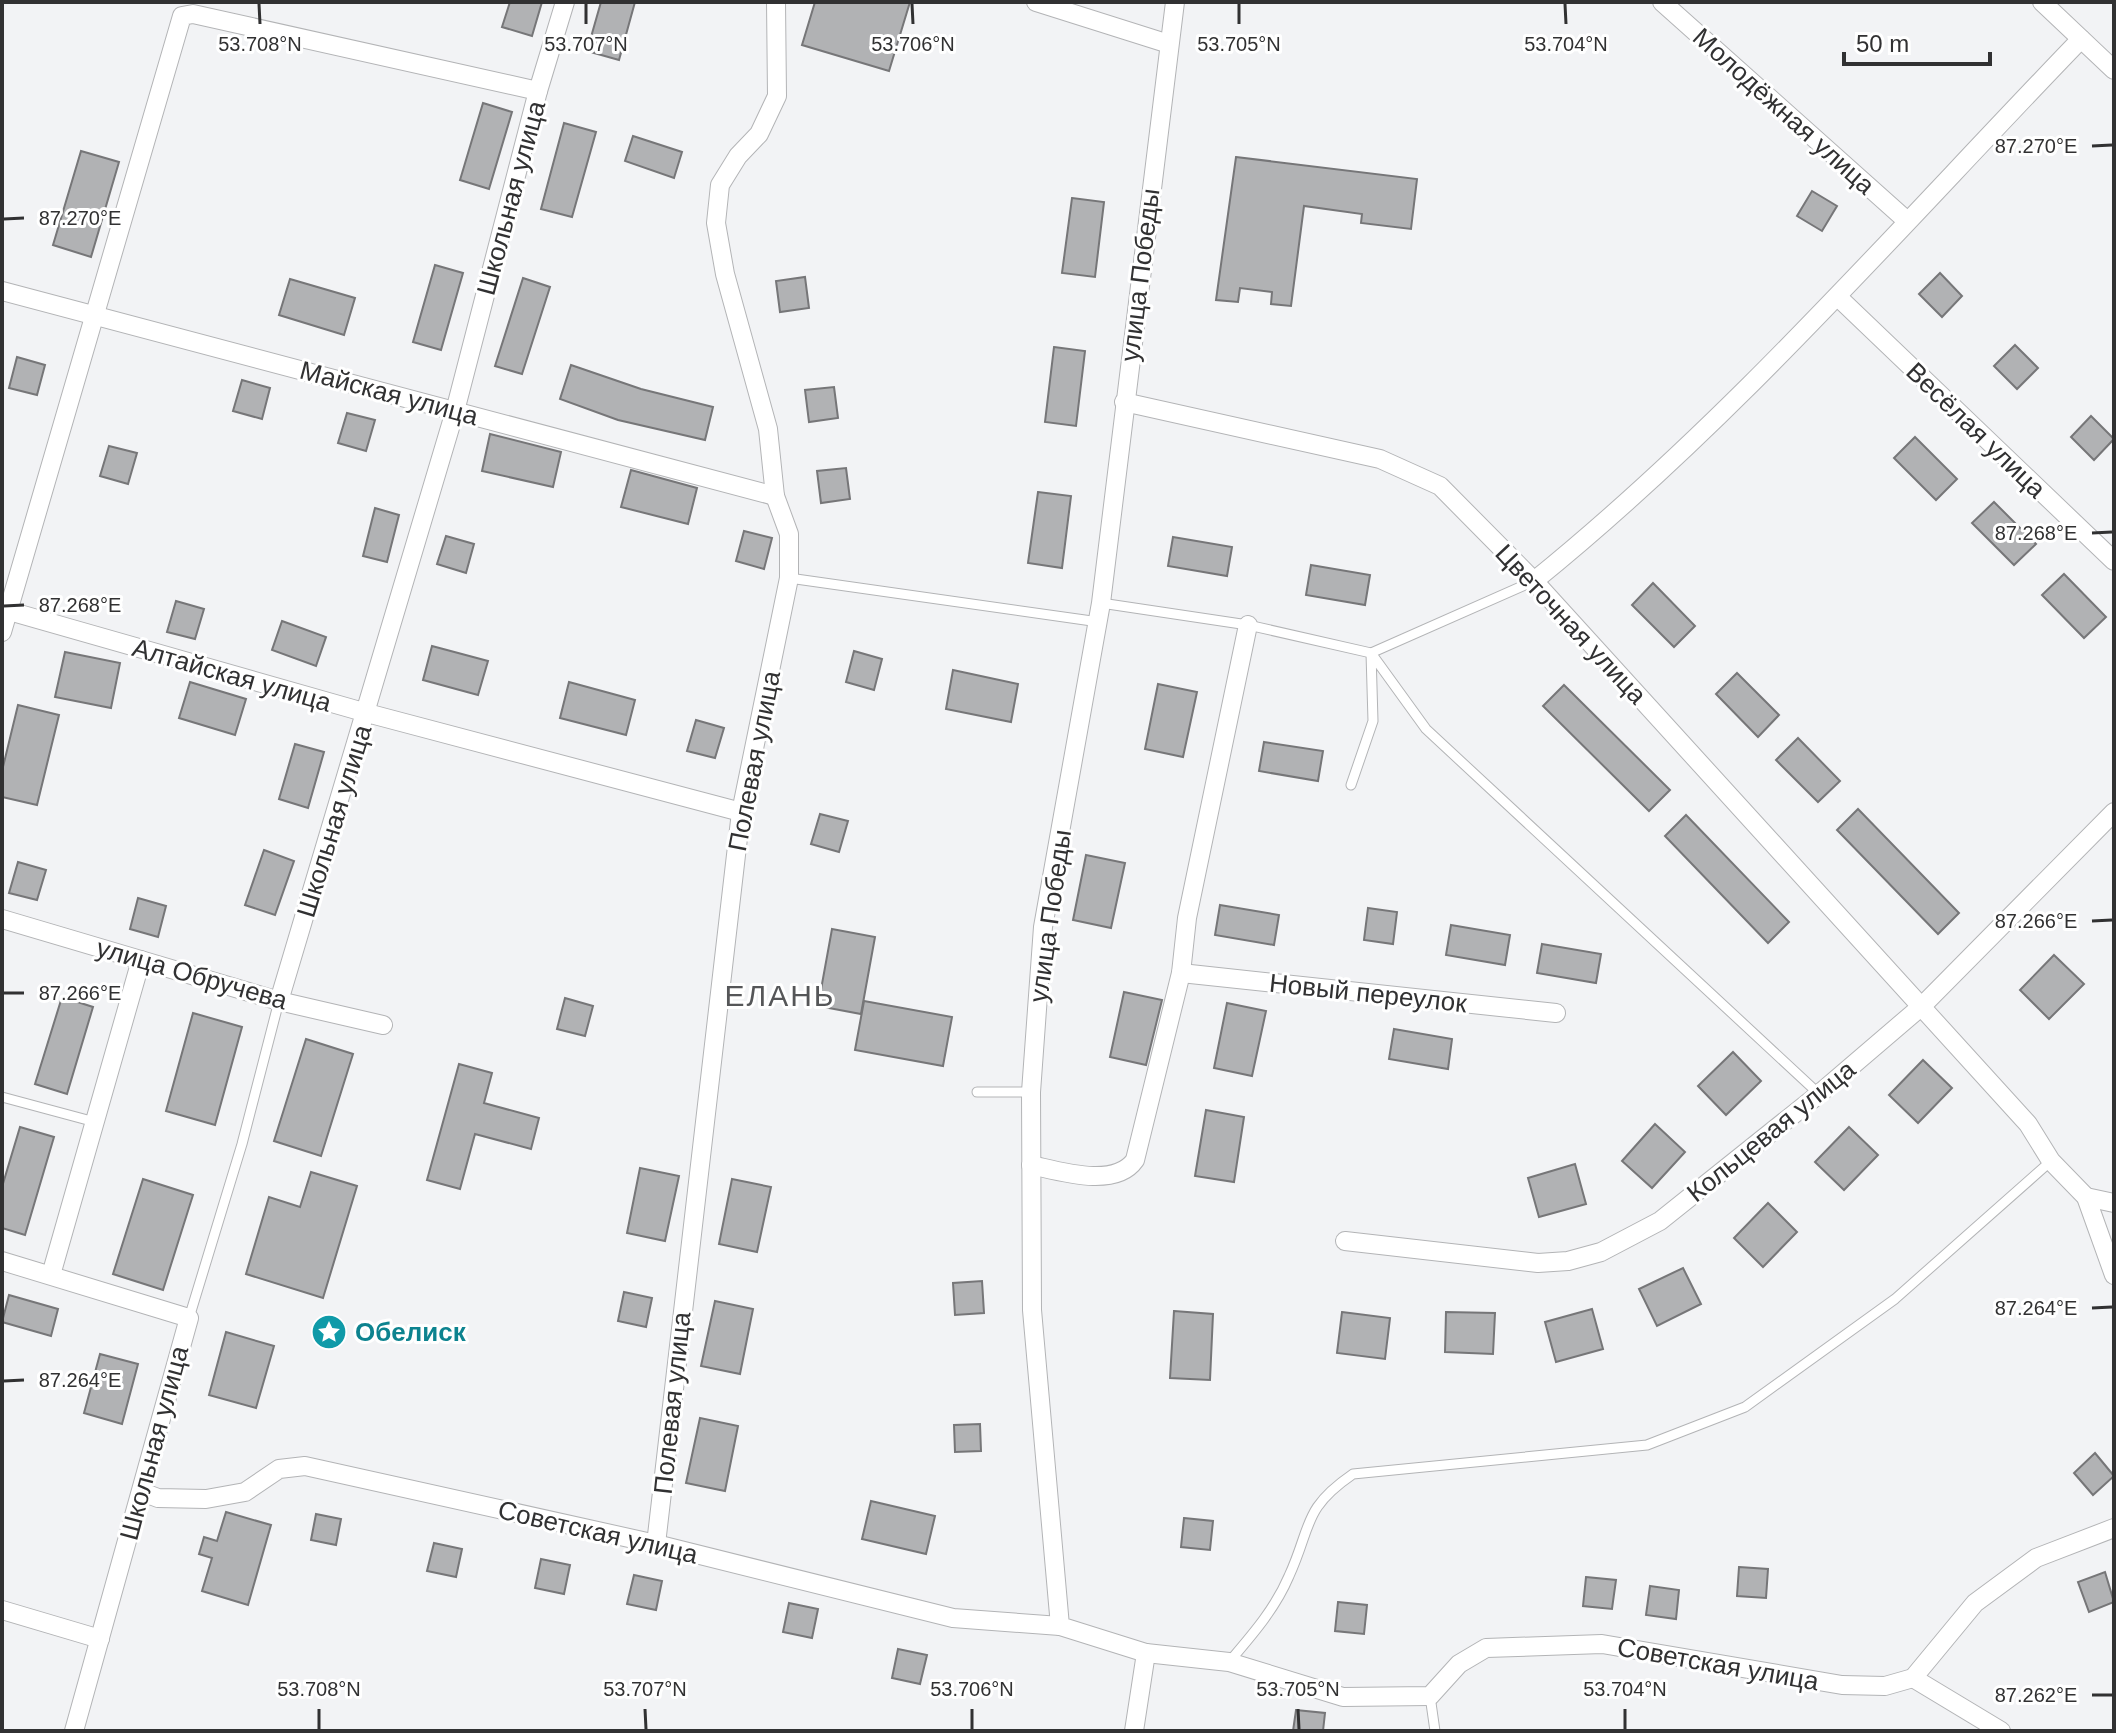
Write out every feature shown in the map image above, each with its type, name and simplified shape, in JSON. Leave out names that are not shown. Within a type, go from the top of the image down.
[{"type":"street","name":"Школьная улица","points":[[279,1001],[455,411],[538,91],[565,2]]},
{"type":"street","name":"Полевая улица","points":[[656,1544],[741,812],[789,578],[789,534],[775,496],[768,429],[725,274],[716,223],[720,185],[738,156],[759,134],[777,96],[776,2]]},
{"type":"street","points":[[1036,2],[1169,44]]},
{"type":"street","name":"улица Победы","points":[[1060,1626],[1032,1310],[1031,1092],[1043,927],[1100,612],[1175,2]]},
{"type":"street","name":"Молодёжная улица","points":[[1662,2],[1906,220]]},
{"type":"street","points":[[2042,2],[2114,70]]},
{"type":"street","points":[[2,632],[5,610],[182,16],[187,14],[538,91]]},
{"type":"street","points":[[1534,581],[1580,543],[1839,298],[1906,220],[2081,39]]},
{"type":"street","name":"Майская улица","points":[[2,291],[775,496]]},
{"type":"street","name":"Весёлая улица","points":[[1839,298],[2114,561]]},
{"type":"street","name":"Цветочная улица","points":[[1124,402],[1380,459],[1440,486],[1534,581],[1923,1005],[2028,1124],[2051,1161],[2086,1197]]},
{"type":"street","name":"Алтайская улица","points":[[5,610],[367,713],[741,812]]},
{"type":"street","points":[[1031,1165],[1082,1175],[1109,1174],[1130,1167],[1135,1160],[1181,973],[1187,918],[1248,625]]},
{"type":"street","name":"Кольцевая улица","points":[[1345,1241],[1538,1263],[1568,1261],[1601,1252],[1660,1221],[1819,1094],[1923,1005],[2114,812]]},
{"type":"street","name":"улица Обручева","points":[[2,919],[279,1001],[383,1025]]},
{"type":"street","points":[[51,1275],[141,960]]},
{"type":"street","name":"Новый переулок","points":[[1181,973],[1556,1013]]},
{"type":"street","points":[[2086,1197],[2114,1203]]},
{"type":"street","points":[[2086,1197],[2114,1275]]},
{"type":"street","points":[[2,1261],[189,1318]]},
{"type":"street","name":"Школьная улица","points":[[74,1731],[189,1318]]},
{"type":"street","name":"Советская улица","points":[[142,1492],[158,1498],[206,1499],[245,1492],[279,1469],[305,1466],[656,1544],[953,1618],[1060,1626]]},
{"type":"street","points":[[2001,1731],[1913,1678],[1975,1603],[2036,1558],[2114,1528]]},
{"type":"street","points":[[2,1610],[100,1639]]},
{"type":"street","points":[[1060,1626],[1146,1653],[1229,1662],[1343,1697],[1430,1696]]},
{"type":"street","name":"Советская улица","points":[[1430,1696],[1459,1664],[1486,1648],[1602,1644],[1842,1685],[1885,1686],[1913,1678]]},
{"type":"street","points":[[1134,1731],[1146,1653]]},
{"type":"lane","points":[[789,578],[1248,625],[1371,653],[1534,581]]},
{"type":"lane","points":[[1351,785],[1373,721],[1371,653]]},
{"type":"lane","points":[[1371,653],[1426,729],[1819,1094]]},
{"type":"lane","name":"Школьная улица","points":[[189,1318],[242,1144],[279,1001]]},
{"type":"lane","points":[[977,1092],[1031,1092]]},
{"type":"lane","points":[[2,1097],[95,1122]]},
{"type":"lane","points":[[1229,1662],[1262,1623],[1283,1588],[1308,1520],[1326,1492],[1353,1474],[1647,1445],[1745,1407],[1895,1299],[2051,1161]]},
{"type":"lane","points":[[1430,1696],[1435,1731]]},
{"type":"building","points":[[510,2],[542,2],[532,36],[502,27]]},
{"type":"building","points":[[601,2],[635,2],[619,60],[587,51]]},
{"type":"building","points":[[815,2],[910,2],[889,71],[802,45]]},
{"type":"building","points":[[483,103],[512,112],[489,189],[460,180]]},
{"type":"building","points":[[564,123],[596,132],[572,217],[541,209]]},
{"type":"building","points":[[633,136],[682,152],[674,178],[625,161]]},
{"type":"building","points":[[81,151],[119,162],[91,257],[53,245]]},
{"type":"building","points":[[1236,157],[1417,179],[1411,229],[1361,223],[1362,214],[1304,206],[1291,306],[1271,304],[1272,292],[1240,288],[1238,302],[1216,300]]},
{"type":"building","points":[[1812,191],[1837,206],[1822,231],[1797,216]]},
{"type":"building","points":[[1072,198],[1104,202],[1095,277],[1062,273]]},
{"type":"building","points":[[435,265],[463,273],[441,350],[413,342]]},
{"type":"building","points":[[1940,273],[1962,296],[1942,317],[1919,294]]},
{"type":"building","points":[[805,277],[809,308],[780,312],[776,281]]},
{"type":"building","points":[[523,278],[550,287],[522,374],[495,366]]},
{"type":"building","points":[[290,279],[355,298],[344,335],[279,315]]},
{"type":"building","points":[[2015,345],[2038,368],[2017,389],[1994,366]]},
{"type":"building","points":[[1054,347],[1085,351],[1076,426],[1045,422]]},
{"type":"building","points":[[17,357],[45,365],[37,395],[9,388]]},
{"type":"building","points":[[571,365],[641,389],[713,407],[705,440],[618,420],[560,399]]},
{"type":"building","points":[[242,380],[270,388],[262,419],[233,411]]},
{"type":"building","points":[[834,387],[838,418],[809,422],[805,390]]},
{"type":"building","points":[[347,413],[375,420],[366,451],[338,443]]},
{"type":"building","points":[[2091,416],[2114,439],[2094,460],[2071,437]]},
{"type":"building","points":[[490,434],[561,452],[553,487],[482,471]]},
{"type":"building","points":[[1915,437],[1957,479],[1936,500],[1894,458]]},
{"type":"building","points":[[109,446],[137,453],[128,484],[100,476]]},
{"type":"building","points":[[846,468],[850,499],[821,503],[817,471]]},
{"type":"building","points":[[631,470],[697,488],[688,524],[621,507]]},
{"type":"building","points":[[1038,492],[1071,496],[1062,568],[1028,563]]},
{"type":"building","points":[[1994,502],[2036,544],[2014,565],[1972,523]]},
{"type":"building","points":[[375,508],[399,515],[387,562],[363,556]]},
{"type":"building","points":[[744,531],[772,538],[764,569],[736,561]]},
{"type":"building","points":[[446,536],[474,544],[466,573],[437,564]]},
{"type":"building","points":[[1173,537],[1232,547],[1227,576],[1168,566]]},
{"type":"building","points":[[1311,565],[1370,575],[1365,605],[1306,595]]},
{"type":"building","points":[[2064,574],[2106,617],[2084,638],[2042,595]]},
{"type":"building","points":[[1653,583],[1695,626],[1674,647],[1632,605]]},
{"type":"building","points":[[176,601],[204,609],[195,639],[167,632]]},
{"type":"building","points":[[282,621],[326,637],[316,666],[272,650]]},
{"type":"building","points":[[432,646],[488,661],[478,695],[423,680]]},
{"type":"building","points":[[854,651],[882,659],[874,690],[846,682]]},
{"type":"building","points":[[65,652],[120,663],[111,708],[55,697]]},
{"type":"building","points":[[953,670],[1018,684],[1011,722],[946,709]]},
{"type":"building","points":[[1737,673],[1779,715],[1758,737],[1716,694]]},
{"type":"building","points":[[190,682],[246,699],[235,735],[179,718]]},
{"type":"building","points":[[569,682],[635,700],[626,735],[560,718]]},
{"type":"building","points":[[1158,684],[1197,692],[1183,757],[1145,749]]},
{"type":"building","points":[[1564,685],[1670,790],[1649,811],[1543,706]]},
{"type":"building","points":[[18,705],[59,715],[37,805],[2,797],[2,771]]},
{"type":"building","points":[[696,720],[724,728],[715,758],[687,751]]},
{"type":"building","points":[[1798,738],[1840,781],[1818,802],[1776,760]]},
{"type":"building","points":[[1264,742],[1323,751],[1318,781],[1259,771]]},
{"type":"building","points":[[295,744],[324,752],[308,808],[279,799]]},
{"type":"building","points":[[1858,809],[1959,913],[1938,934],[1837,830]]},
{"type":"building","points":[[820,814],[848,821],[839,852],[811,844]]},
{"type":"building","points":[[1686,815],[1789,922],[1768,943],[1665,836]]},
{"type":"building","points":[[264,850],[294,861],[275,915],[245,905]]},
{"type":"building","points":[[1086,855],[1125,863],[1111,928],[1073,920]]},
{"type":"building","points":[[18,862],[46,870],[37,900],[9,893]]},
{"type":"building","points":[[138,898],[166,906],[158,937],[130,929]]},
{"type":"building","points":[[1220,905],[1279,915],[1274,945],[1215,935]]},
{"type":"building","points":[[1368,908],[1397,912],[1393,944],[1364,940]]},
{"type":"building","points":[[1451,925],[1510,935],[1505,965],[1446,955]]},
{"type":"building","points":[[832,929],[875,937],[861,1014],[818,1006]]},
{"type":"building","points":[[1542,944],[1601,954],[1596,983],[1537,973]]},
{"type":"building","points":[[2054,955],[2084,984],[2049,1019],[2020,990]]},
{"type":"building","points":[[1124,992],[1162,1000],[1146,1065],[1110,1057]]},
{"type":"building","points":[[62,997],[93,1007],[67,1094],[35,1084]]},
{"type":"building","points":[[565,998],[593,1006],[585,1036],[557,1029]]},
{"type":"building","points":[[864,1001],[952,1017],[943,1066],[855,1050]]},
{"type":"building","points":[[1227,1003],[1266,1011],[1252,1076],[1214,1068]]},
{"type":"building","points":[[193,1013],[242,1027],[215,1125],[166,1111]]},
{"type":"building","points":[[1394,1029],[1452,1039],[1448,1069],[1389,1059]]},
{"type":"building","points":[[306,1039],[353,1054],[321,1156],[274,1141]]},
{"type":"building","points":[[1733,1052],[1761,1081],[1726,1115],[1698,1086]]},
{"type":"building","points":[[1923,1060],[1952,1088],[1918,1123],[1889,1095]]},
{"type":"building","points":[[459,1064],[492,1073],[484,1103],[539,1118],[531,1149],[475,1134],[460,1189],[427,1180]]},
{"type":"building","points":[[1206,1110],[1244,1117],[1234,1182],[1195,1176]]},
{"type":"building","points":[[1655,1124],[1685,1152],[1652,1188],[1622,1161]]},
{"type":"building","points":[[20,1127],[54,1137],[25,1235],[2,1228],[2,1187]]},
{"type":"building","points":[[1849,1127],[1878,1155],[1844,1190],[1815,1162]]},
{"type":"building","points":[[1575,1164],[1586,1204],[1539,1217],[1528,1178]]},
{"type":"building","points":[[640,1168],[679,1176],[665,1241],[627,1233]]},
{"type":"building","points":[[311,1172],[357,1186],[323,1298],[246,1274],[269,1197],[300,1207]]},
{"type":"building","points":[[143,1179],[193,1195],[163,1290],[113,1274]]},
{"type":"building","points":[[732,1179],[771,1187],[757,1252],[719,1244]]},
{"type":"building","points":[[1768,1203],[1797,1232],[1763,1267],[1734,1238]]},
{"type":"building","points":[[1683,1268],[1701,1304],[1657,1326],[1639,1289]]},
{"type":"building","points":[[982,1281],[984,1313],[955,1315],[953,1283]]},
{"type":"building","points":[[624,1292],[652,1298],[646,1327],[618,1321]]},
{"type":"building","points":[[9,1295],[58,1309],[51,1336],[2,1322]]},
{"type":"building","points":[[715,1301],[753,1309],[740,1374],[701,1366]]},
{"type":"building","points":[[1592,1309],[1603,1349],[1556,1362],[1545,1322]]},
{"type":"building","points":[[1174,1311],[1213,1314],[1210,1380],[1170,1378]]},
{"type":"building","points":[[1342,1312],[1390,1318],[1385,1359],[1337,1353]]},
{"type":"building","points":[[1446,1312],[1495,1313],[1493,1354],[1445,1352]]},
{"type":"building","points":[[226,1332],[274,1346],[256,1408],[209,1395]]},
{"type":"building","points":[[100,1354],[138,1364],[122,1424],[84,1413]]},
{"type":"building","points":[[700,1418],[738,1426],[725,1491],[686,1483]]},
{"type":"building","points":[[980,1424],[981,1451],[955,1452],[954,1425]]},
{"type":"building","points":[[2095,1453],[2114,1476],[2093,1495],[2074,1473]]},
{"type":"building","points":[[871,1501],[935,1516],[926,1554],[862,1539]]},
{"type":"building","points":[[226,1512],[271,1525],[248,1605],[202,1591],[212,1558],[199,1554],[204,1537],[217,1541]]},
{"type":"building","points":[[316,1514],[341,1519],[336,1545],[311,1540]]},
{"type":"building","points":[[1184,1518],[1213,1521],[1210,1550],[1181,1547]]},
{"type":"building","points":[[434,1543],[462,1549],[456,1577],[427,1571]]},
{"type":"building","points":[[541,1559],[570,1565],[564,1594],[535,1588]]},
{"type":"building","points":[[1739,1567],[1768,1569],[1766,1598],[1737,1596]]},
{"type":"building","points":[[2105,1572],[2114,1602],[2089,1612],[2078,1582]]},
{"type":"building","points":[[634,1575],[662,1581],[656,1610],[627,1604]]},
{"type":"building","points":[[1586,1577],[1616,1580],[1612,1609],[1583,1606]]},
{"type":"building","points":[[1650,1586],[1679,1590],[1676,1619],[1646,1615]]},
{"type":"building","points":[[1338,1602],[1367,1605],[1364,1634],[1335,1631]]},
{"type":"building","points":[[789,1603],[818,1609],[812,1638],[783,1632]]},
{"type":"building","points":[[898,1649],[927,1655],[920,1684],[892,1678]]},
{"type":"building","points":[[1296,1710],[1325,1713],[1323,1731],[1293,1731]]},
{"type":"place","name":"Обелиск","points":[[329,1332]]},
{"type":"district","name":"ЕЛАНЬ","points":[[780,995]]}]
